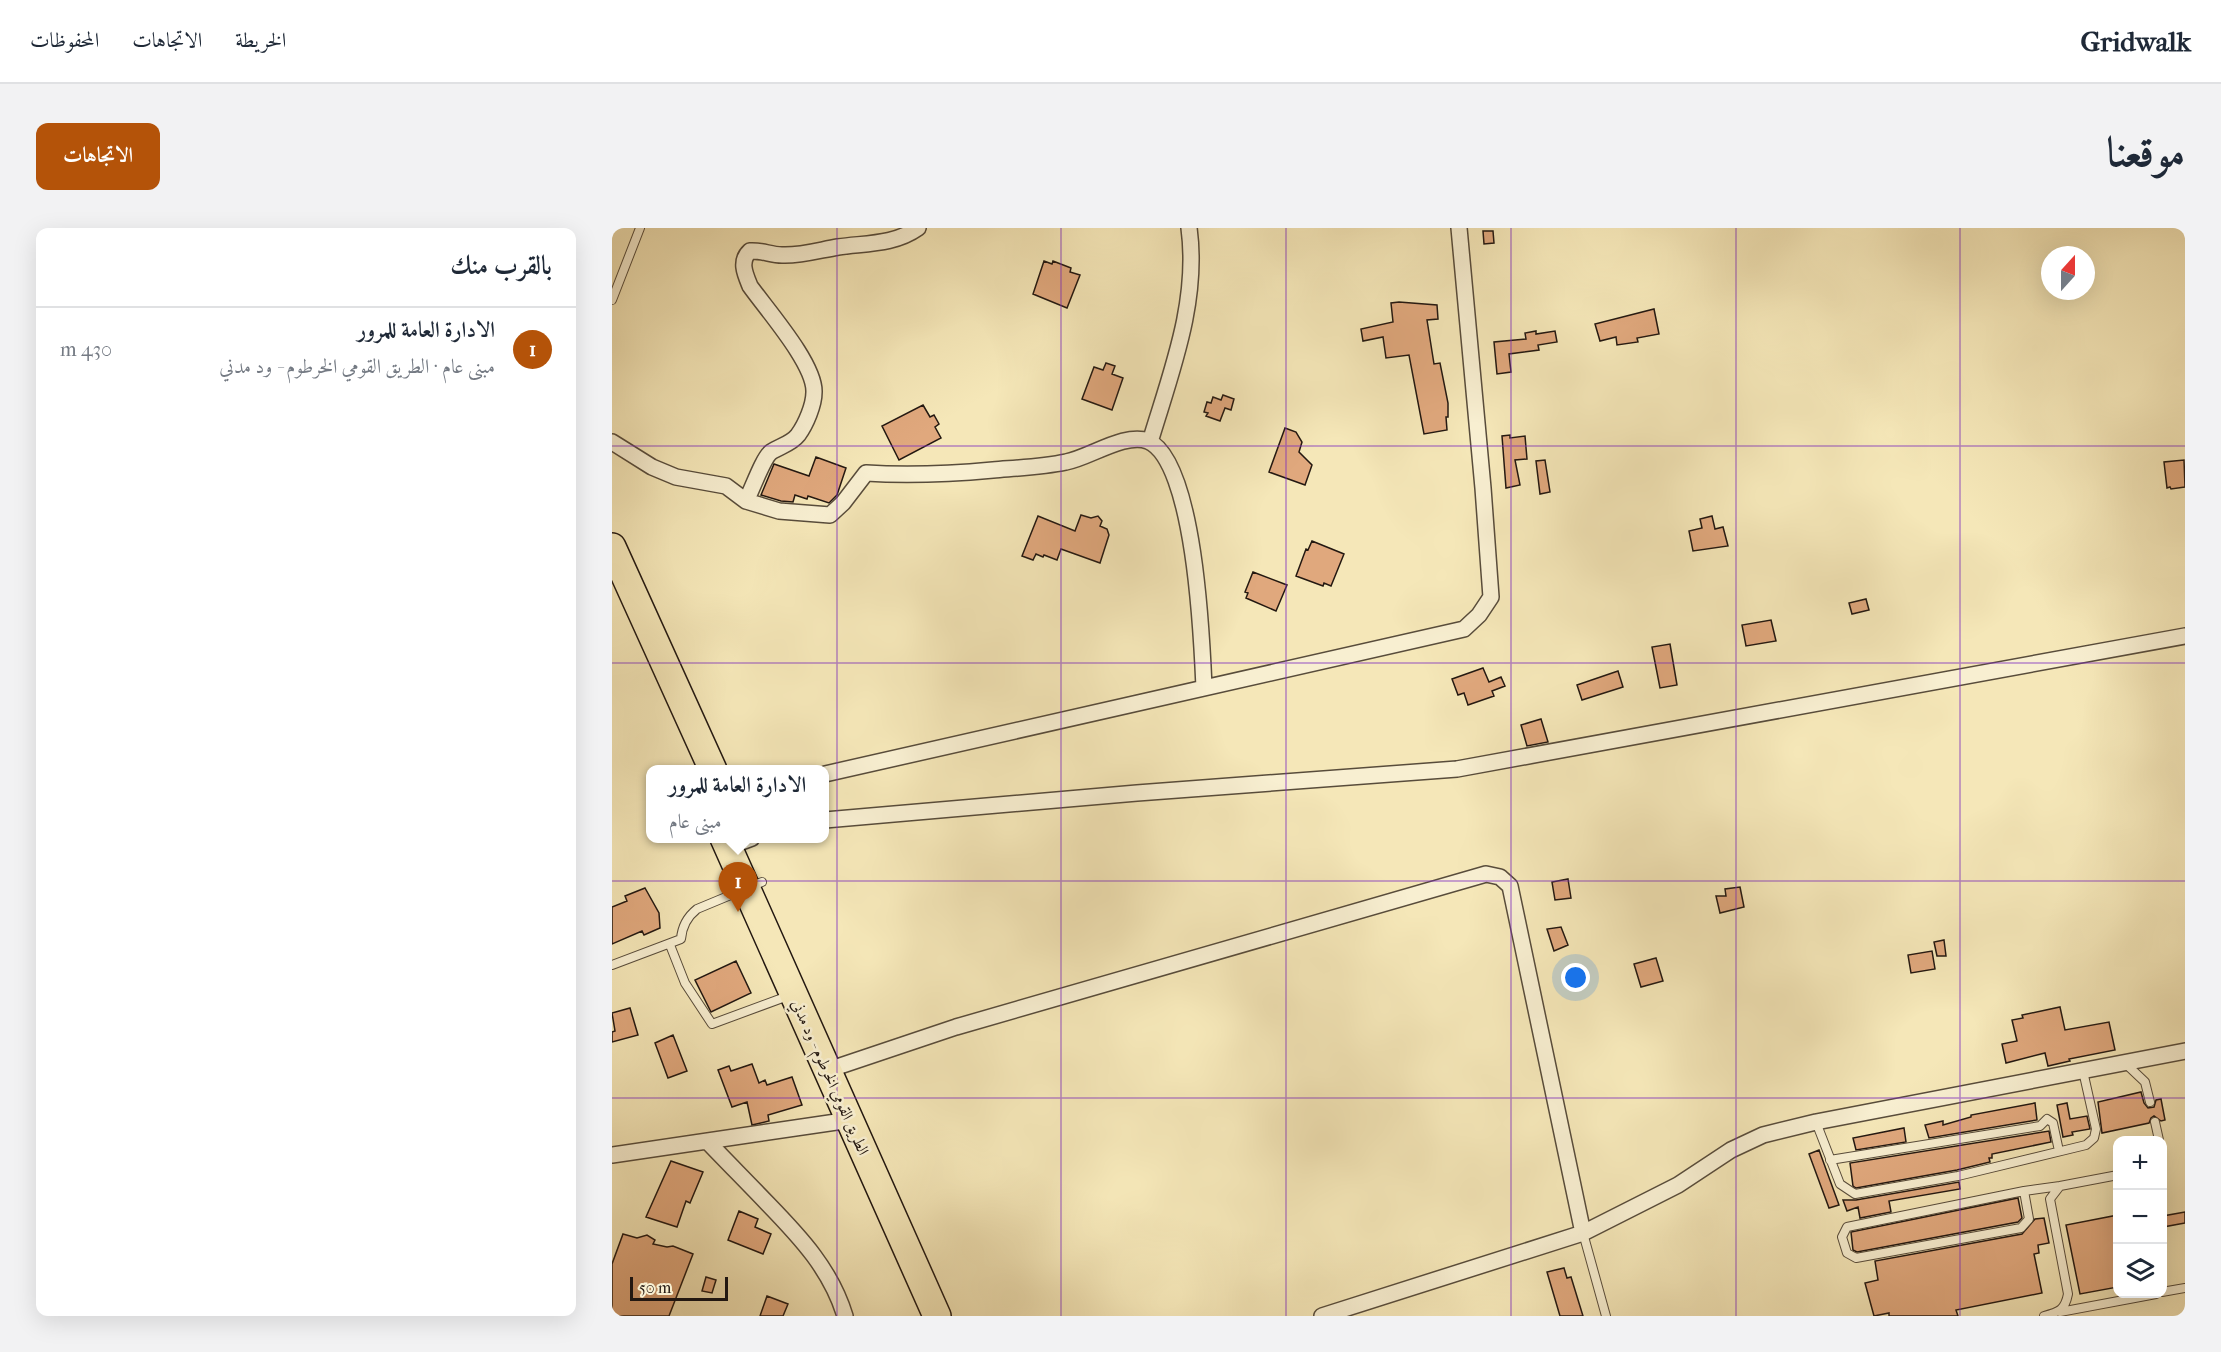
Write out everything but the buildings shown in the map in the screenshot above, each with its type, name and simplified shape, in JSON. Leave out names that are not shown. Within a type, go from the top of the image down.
[{"type":"highway","points":[[612,547],[711,765]]},
{"type":"highway","points":[[612,588],[691,765]]},
{"type":"highway","name":"الطريق القومي الخرطوم - ود مدني","points":[[742,843],[754,884],[794,994],[835,1067],[850,1120],[937,1316]]},
{"type":"highway","name":"الطريق القومي الخرطوم - ود مدني","points":[[754,884],[835,1067],[955,1316]]},
{"type":"street","points":[[746,501],[769,453],[792,442],[799,434],[811,410],[814,392],[811,375],[802,358],[750,286],[743,262],[746,255],[750,251],[758,250],[783,255],[850,245],[874,244],[908,235],[918,228]]},
{"type":"street","points":[[1150,442],[1177,354],[1188,303],[1191,279],[1189,228]]},
{"type":"street","points":[[829,773],[1464,629],[1472,623],[1486,607],[1491,597],[1459,228]]},
{"type":"street","points":[[612,442],[651,467],[676,477],[726,486],[746,501],[779,511],[830,515],[843,503],[866,473],[929,476],[1027,468],[1089,456],[1135,439],[1150,442],[1166,458],[1176,476],[1182,503],[1197,576],[1201,611],[1204,688]]},
{"type":"street","points":[[829,820],[1137,793],[1458,769],[2185,636]]},
{"type":"street","points":[[835,1067],[956,1027],[1486,874],[1500,877],[1510,886],[1583,1233]]},
{"type":"street","points":[[1322,1316],[1583,1233],[1678,1185],[1742,1145],[1763,1135],[1816,1122],[2185,1051]]},
{"type":"street","points":[[612,1155],[850,1120]]},
{"type":"street","points":[[707,1141],[807,1244],[840,1298],[845,1316]]},
{"type":"lane","points":[[612,300],[640,228]]},
{"type":"lane","points":[[612,965],[681,939],[682,929],[697,909],[754,884]]},
{"type":"lane","points":[[670,945],[685,983],[712,1024],[794,994]]},
{"type":"lane","points":[[2124,1063],[2145,1082],[2150,1102]]},
{"type":"lane","points":[[1816,1122],[1840,1184],[1855,1194],[1958,1176],[2086,1145],[2094,1138],[2096,1130],[2083,1071]]},
{"type":"lane","points":[[1830,1160],[2040,1126],[2047,1119],[2053,1124],[2059,1151]]},
{"type":"lane","points":[[2155,1122],[2158,1136]]},
{"type":"lane","points":[[2024,1191],[2029,1219],[2021,1228],[1856,1258],[1847,1253],[1842,1237],[1847,1227],[2024,1191],[2113,1176]]},
{"type":"lane","points":[[2059,1312],[2066,1305],[2068,1294],[2050,1199],[2060,1186]]},
{"type":"lane","points":[[1583,1233],[1606,1316]]},
{"type":"lane","points":[[2167,1291],[2185,1288]]},
{"type":"lane","points":[[2044,1316],[2130,1298]]},
{"type":"place","name":"الادارة العامة للمرور","points":[[738,912]]}]
